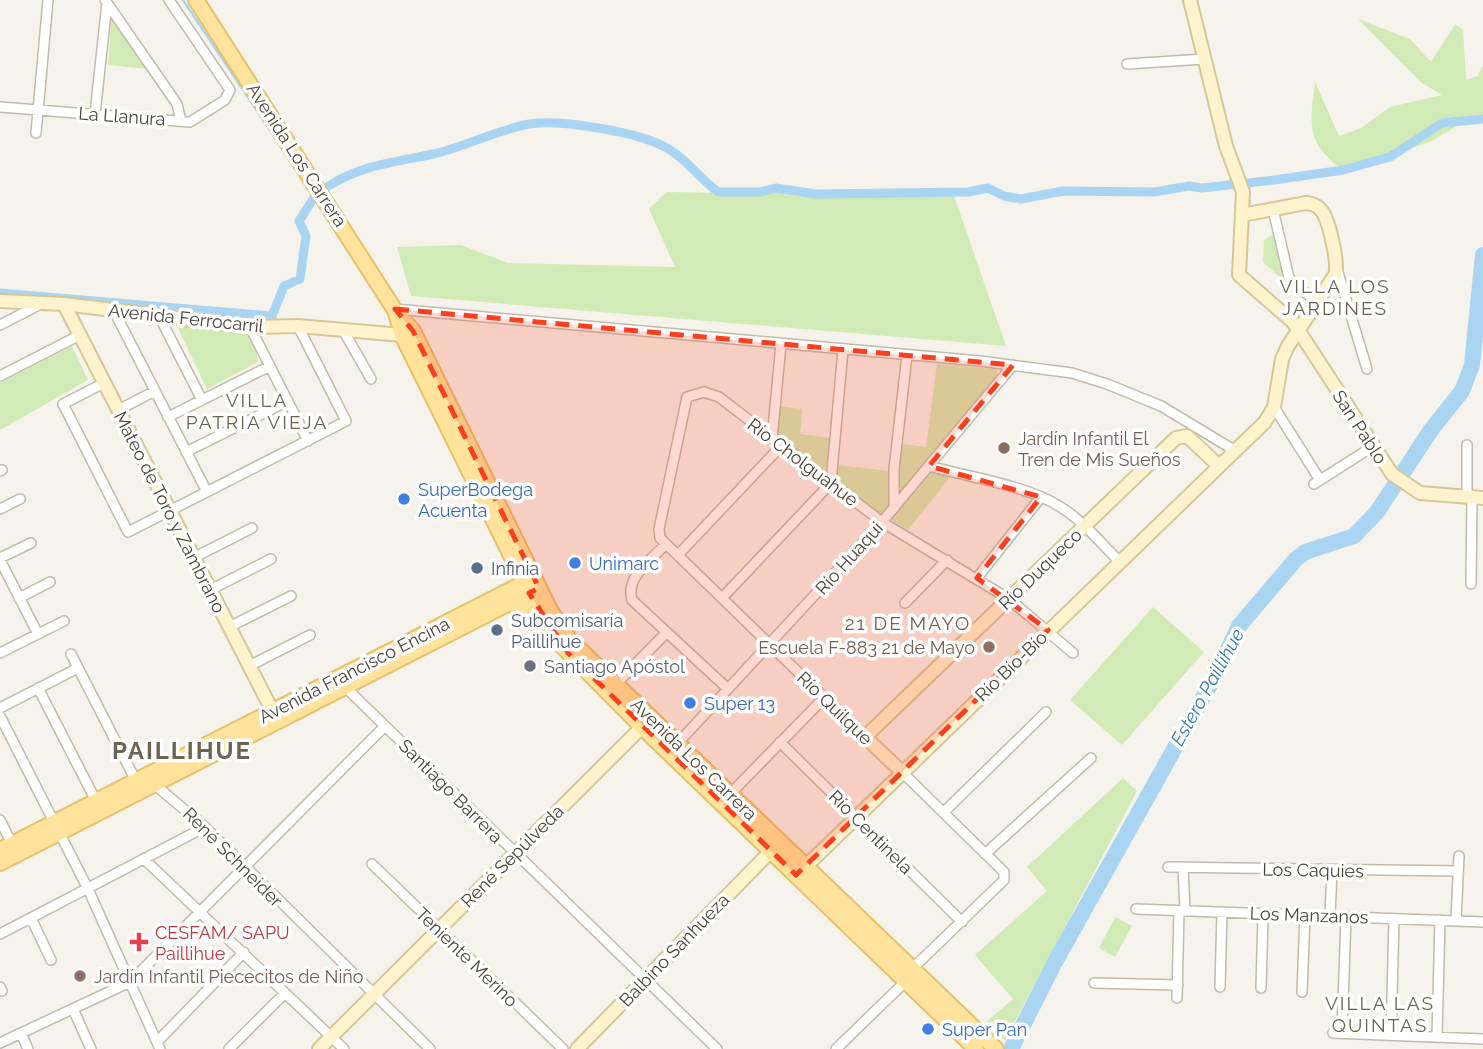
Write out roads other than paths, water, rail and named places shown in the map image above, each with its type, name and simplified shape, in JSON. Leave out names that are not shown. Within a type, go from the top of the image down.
[{"type":"main road","name":"Avenida Los Carrera","points":[[196,0],[395,311],[532,585],[546,625],[568,653],[647,723],[771,851],[801,871]]},
{"type":"main road","name":"Avenida Los Carrera","points":[[532,585],[569,639],[616,684],[647,723],[678,743],[730,794],[801,871],[909,975],[994,1047]]},
{"type":"main road","name":"Avenida Francisco Encina","points":[[341,682],[508,603],[532,585]]},
{"type":"main road","name":"Avenida Francisco Encina","points":[[0,863],[96,801],[275,716],[532,585]]},
{"type":"main road","points":[[508,603],[523,610],[561,650],[568,653]]},
{"type":"main road","name":"Avenida Francisco Encina","points":[[6,847],[57,828],[155,784],[275,716]]},
{"type":"main road","name":"Avenida Los Carrera","points":[[909,975],[976,1049]]},
{"type":"street","points":[[36,133],[48,0]]},
{"type":"street","name":"La Llanura","points":[[0,107],[190,122],[225,100],[230,90],[169,0]]},
{"type":"street","points":[[1127,64],[1204,58],[1190,0]]},
{"type":"street","points":[[95,114],[106,2]]},
{"type":"street","points":[[106,2],[177,104],[181,121]]},
{"type":"street","name":"San Pablo","points":[[1204,58],[1226,146],[1241,186],[1239,275],[1287,315],[1392,474],[1406,485],[1431,495],[1474,497]]},
{"type":"street","points":[[1242,215],[1307,203],[1321,209],[1367,369]]},
{"type":"street","points":[[1273,209],[1289,278],[1315,301]]},
{"type":"street","points":[[1337,269],[1282,359],[1274,407],[1317,482],[1372,447]]},
{"type":"street","name":"Avenida Ferrocarril","points":[[0,301],[64,304],[250,327],[298,326],[407,333]]},
{"type":"street","points":[[0,325],[41,304]]},
{"type":"street","name":"Mateo de Toro y Zambrano","points":[[64,304],[275,716]]},
{"type":"street","points":[[114,311],[207,492]]},
{"type":"street","points":[[395,311],[907,355],[1072,373],[1107,384],[1161,407],[1226,457]]},
{"type":"street","points":[[158,314],[202,400]]},
{"type":"street","points":[[104,383],[63,404],[128,532],[346,421],[298,326]]},
{"type":"street","points":[[250,327],[308,441]]},
{"type":"street","points":[[343,330],[371,379]]},
{"type":"street","points":[[0,376],[80,335]]},
{"type":"street","points":[[772,439],[781,344]]},
{"type":"street","points":[[722,598],[831,483],[842,350]]},
{"type":"street","points":[[894,508],[894,469],[907,355]]},
{"type":"street","name":"Río Huaqui","points":[[678,743],[882,522],[1013,365]]},
{"type":"street","points":[[169,417],[270,366]]},
{"type":"street","points":[[118,410],[155,391]]},
{"type":"street","name":"Río Cholguahue","points":[[666,544],[660,538],[659,529],[684,404],[687,397],[704,392],[719,397],[882,522],[1009,599],[1073,653]]},
{"type":"street","points":[[186,452],[288,401]]},
{"type":"street","name":"Río Bío-Bío","points":[[801,871],[1265,422],[1274,407]]},
{"type":"street","name":"Río Duqueco","points":[[864,737],[1166,446],[1177,438],[1187,436],[1226,457]]},
{"type":"street","points":[[1468,444],[1474,497],[1471,584]]},
{"type":"street","points":[[678,555],[781,446]]},
{"type":"street","points":[[929,466],[1041,496],[1061,507],[1084,526],[1119,561]]},
{"type":"street","points":[[977,578],[1041,496]]},
{"type":"street","points":[[0,509],[20,499]]},
{"type":"street","points":[[194,558],[252,528]]},
{"type":"street","points":[[31,543],[0,559],[38,634]]},
{"type":"street","points":[[666,544],[631,581],[629,591],[632,600],[728,690]]},
{"type":"street","name":"Río Quilque","points":[[666,544],[1004,872],[1004,880],[999,888],[962,922]]},
{"type":"street","points":[[210,590],[271,559]]},
{"type":"street","points":[[905,603],[947,560]]},
{"type":"street","points":[[19,598],[50,582]]},
{"type":"street","points":[[229,628],[291,596]]},
{"type":"street","points":[[0,653],[64,621]]},
{"type":"street","points":[[616,684],[666,633]]},
{"type":"street","points":[[249,666],[310,635]]},
{"type":"street","points":[[71,654],[136,781],[155,784]]},
{"type":"street","points":[[0,708],[78,668]]},
{"type":"street","name":"Santiago Barrera","points":[[341,682],[717,1049]]},
{"type":"street","points":[[38,688],[96,801]]},
{"type":"street","points":[[730,794],[824,698]]},
{"type":"street","points":[[944,812],[1046,712]]},
{"type":"street","points":[[0,716],[88,889],[159,1046],[244,952]]},
{"type":"street","name":"René Sepúlveda","points":[[318,1049],[647,723]]},
{"type":"street","points":[[0,1043],[130,982],[385,726]]},
{"type":"street","name":"Río Centinela","points":[[780,742],[962,922]]},
{"type":"street","points":[[985,854],[1091,758]]},
{"type":"street","name":"René Schneider","points":[[155,784],[205,827],[242,867],[430,1049]]},
{"type":"street","points":[[0,820],[6,847]]},
{"type":"street","points":[[0,934],[205,827]]},
{"type":"street","name":"Balbino Sanhueza","points":[[577,1049],[771,851]]},
{"type":"street","points":[[1456,921],[1458,856]]},
{"type":"street","points":[[145,860],[344,1049]]},
{"type":"street","name":"Teniente Merino","points":[[372,864],[563,1049]]},
{"type":"street","name":"Los Caquies","points":[[1168,867],[1458,872]]},
{"type":"street","points":[[1177,998],[1183,867]]},
{"type":"street","points":[[1331,916],[1332,870]]},
{"type":"street","name":"Los Manzanos","points":[[1136,909],[1483,922]]},
{"type":"street","points":[[1220,987],[1222,912]]},
{"type":"street","points":[[1261,988],[1264,914]]},
{"type":"street","points":[[1302,992],[1305,915]]},
{"type":"street","points":[[1346,917],[1338,1033],[1483,1039]]},
{"type":"street","points":[[31,918],[51,960]]},
{"type":"street","points":[[1391,1035],[1394,919]]},
{"type":"street","points":[[1437,1037],[1440,920]]},
{"type":"street","points":[[836,1049],[962,922]]},
{"type":"street","points":[[1094,982],[1178,985]]},
{"type":"street","points":[[229,1049],[285,993]]},
{"type":"street","points":[[73,1009],[92,1049]]},
{"type":"street","points":[[20,1033],[28,1049]]},
{"type":"waterway","points":[[183,0],[292,163]]},
{"type":"waterway","points":[[327,187],[353,173],[438,153],[517,127],[560,123],[636,136],[665,147],[679,156],[718,192],[760,192],[776,188],[816,194],[968,192],[988,188],[1004,196],[1021,199],[1063,191],[1154,192],[1343,170],[1390,157],[1442,123],[1483,119]]},
{"type":"waterway","points":[[0,293],[272,316],[284,286],[300,279],[306,236],[299,221],[317,193]]},
{"type":"waterway","name":"Estero Paillihue","points":[[1011,1049],[1055,962],[1219,669],[1239,626],[1296,559],[1305,552],[1354,536],[1377,512],[1431,430],[1462,391],[1472,365],[1483,255]]},
{"type":"place","name":"Jardín Infantil El Tren de Mis Sueños","points":[[1004,448]]},
{"type":"place","name":"SuperBodega Acuenta","points":[[404,499]]},
{"type":"place","name":"Unimarc","points":[[575,563]]},
{"type":"place","name":"Infinia","points":[[477,568]]},
{"type":"place","name":"Subcomisaría Paillihue","points":[[497,630]]},
{"type":"place","name":"Escuela F-883 21 de Mayo","points":[[989,647]]},
{"type":"place","name":"Santiago Apóstol","points":[[530,666]]},
{"type":"place","name":"Super 13","points":[[690,703]]},
{"type":"place","name":"CESFAM/ SAPU Paillihue","points":[[139,942]]},
{"type":"place","name":"Jardín Infantil Piececitos de Niño","points":[[80,976]]},
{"type":"place","name":"Super Pan","points":[[928,1029]]},
{"type":"district","name":"VILLA LOS JARDINES","points":[[1335,297]]},
{"type":"district","name":"VILLA PATRIA VIEJA","points":[[257,411]]},
{"type":"district","name":"21 DE MAYO","points":[[908,623]]},
{"type":"district","name":"PAILLIHUE","points":[[182,750]]},
{"type":"district","name":"VILLA LAS QUINTAS","points":[[1380,1014]]}]
